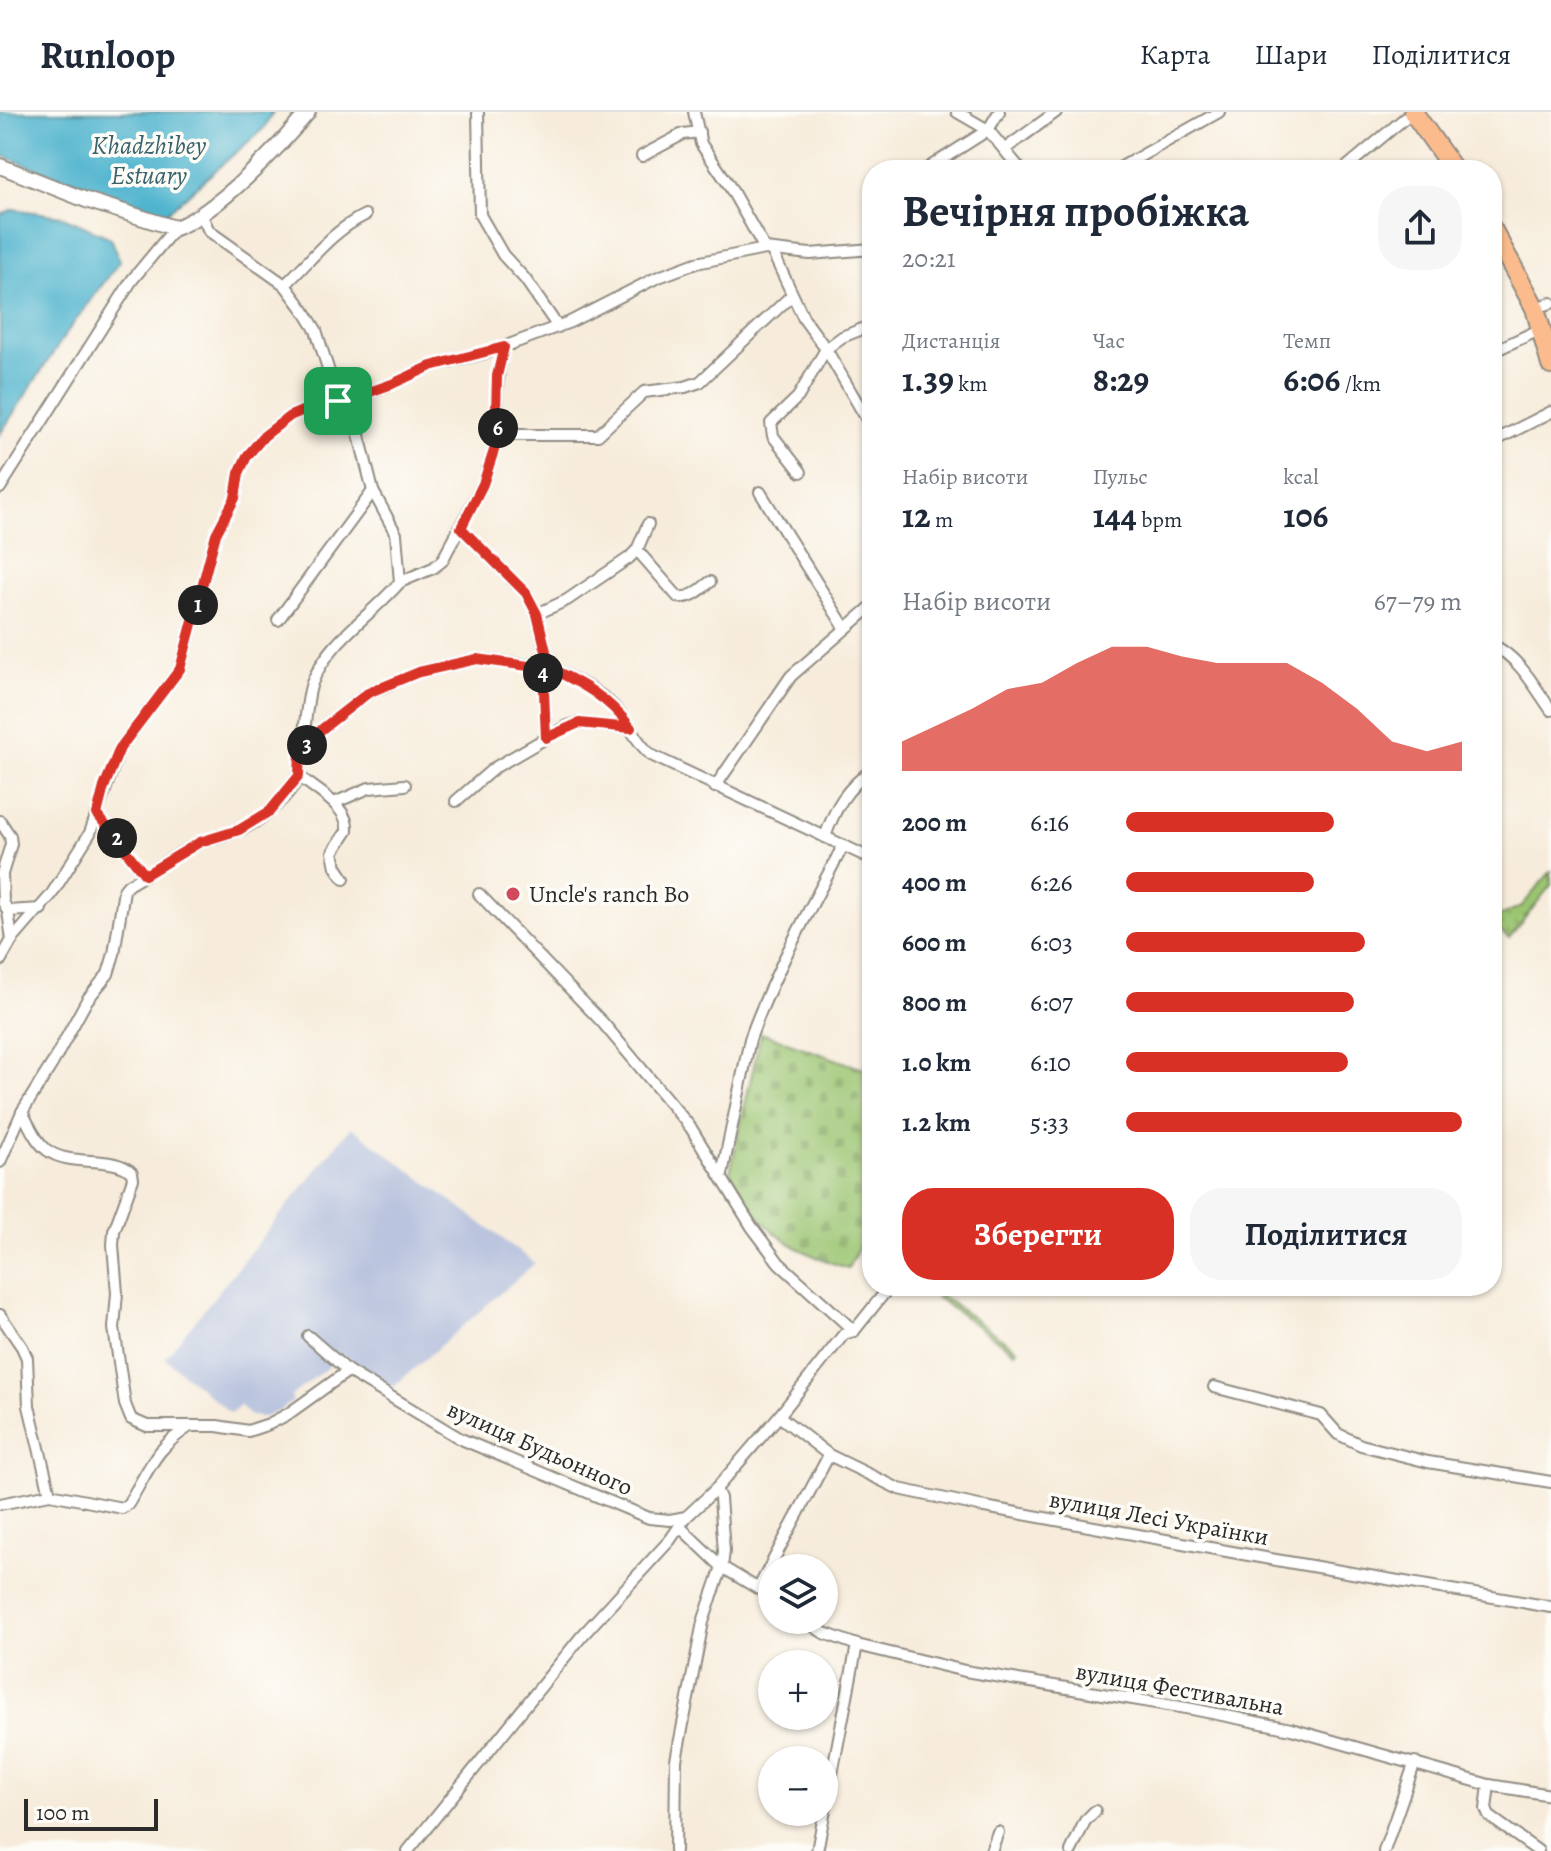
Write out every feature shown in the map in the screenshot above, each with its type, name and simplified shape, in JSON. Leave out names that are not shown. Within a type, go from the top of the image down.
[{"type":"highway","points":[[1412,112],[1447,160]]},
{"type":"highway","points":[[1502,244],[1543,305],[1541,329],[1551,365]]},
{"type":"street","points":[[0,488],[132,280],[175,228],[202,216],[287,136],[308,112]]},
{"type":"street","points":[[478,112],[480,215],[503,255],[525,279],[558,327]]},
{"type":"street","points":[[694,112],[701,144],[727,182],[768,250],[804,319],[826,349],[862,411]]},
{"type":"street","points":[[957,112],[988,130],[1013,160]]},
{"type":"street","points":[[941,160],[988,130],[999,112]]},
{"type":"street","points":[[1005,149],[1056,112]]},
{"type":"street","points":[[1134,160],[1219,112]]},
{"type":"street","points":[[1355,160],[1412,112]]},
{"type":"street","points":[[642,156],[683,134],[699,132]]},
{"type":"street","points":[[0,166],[86,200],[175,228]]},
{"type":"street","points":[[285,285],[329,238],[346,224],[365,215]]},
{"type":"street","points":[[202,216],[209,231],[285,285],[316,330],[338,401]]},
{"type":"street","points":[[0,961],[12,940],[41,909],[90,833],[120,748],[180,669],[216,534],[235,498],[239,473],[247,456],[264,436],[290,416],[309,408],[350,399],[431,366],[504,347],[558,327],[589,315],[656,278],[683,268],[733,253],[768,250],[821,254],[862,250]]},
{"type":"street","points":[[499,435],[598,435],[644,392],[700,382],[792,295]]},
{"type":"street","points":[[801,472],[773,436],[771,423],[798,397],[826,349],[842,337],[862,329]]},
{"type":"street","points":[[1502,347],[1541,329]]},
{"type":"street","points":[[0,1162],[22,1112],[87,1000],[108,974],[124,890],[200,842],[239,830],[270,811],[299,776],[308,697],[321,666],[400,582],[438,565],[461,528],[483,484],[499,435],[497,376],[504,347]]},
{"type":"street","points":[[350,399],[373,491],[396,534],[400,582]]},
{"type":"street","points":[[1502,437],[1551,412]]},
{"type":"street","points":[[278,620],[373,491]]},
{"type":"street","points":[[760,492],[845,628]]},
{"type":"street","points":[[537,614],[567,600],[637,550],[648,524]]},
{"type":"street","points":[[461,528],[526,593],[537,614],[547,668],[546,738]]},
{"type":"street","points":[[637,550],[678,597],[693,595],[710,582]]},
{"type":"street","points":[[715,787],[791,676],[862,614]]},
{"type":"street","points":[[1502,650],[1517,663],[1551,710]]},
{"type":"street","points":[[300,751],[322,729],[368,693],[419,672],[477,659],[547,668],[603,697],[618,711],[651,755],[862,855]]},
{"type":"street","points":[[456,801],[494,768],[579,723],[631,728]]},
{"type":"street","points":[[299,776],[334,803],[348,823],[347,831],[333,852],[336,867],[344,879]]},
{"type":"street","points":[[825,837],[833,813],[846,791],[862,778]]},
{"type":"street","points":[[334,803],[369,788],[405,785]]},
{"type":"street","points":[[97,814],[145,875]]},
{"type":"street","points":[[0,821],[10,836],[11,844],[2,874],[3,902],[8,911],[12,940]]},
{"type":"street","points":[[722,1174],[757,1018],[843,846]]},
{"type":"street","points":[[479,894],[603,1023],[691,1128],[752,1227],[779,1263],[854,1331]]},
{"type":"street","points":[[8,911],[41,909]]},
{"type":"street","points":[[22,1112],[41,1145],[57,1156],[122,1166],[132,1173],[133,1179],[114,1231],[113,1245],[117,1293],[114,1328],[125,1404],[131,1419],[157,1427],[217,1426],[248,1431],[288,1414],[348,1371]]},
{"type":"street","points":[[408,1851],[581,1637],[716,1489],[844,1334],[854,1331],[882,1296]]},
{"type":"street","points":[[0,1315],[27,1358],[29,1406],[50,1494]]},
{"type":"street","name":"вулиця Будьонного","points":[[308,1336],[348,1371],[461,1439],[649,1518],[683,1522]]},
{"type":"street","points":[[1214,1387],[1321,1415],[1338,1434],[1361,1445],[1428,1462],[1551,1482]]},
{"type":"street","name":"вулиця Лесі Українки","points":[[779,1416],[829,1455],[899,1489],[979,1506],[1551,1607]]},
{"type":"street","points":[[0,1504],[50,1494],[122,1508],[134,1495],[159,1451],[190,1426]]},
{"type":"street","points":[[776,1554],[829,1455]]},
{"type":"street","points":[[675,1851],[676,1760],[703,1622],[722,1567],[724,1551],[720,1498],[716,1489]]},
{"type":"street","points":[[683,1522],[722,1567],[758,1586]]},
{"type":"street","name":"вулиця Фестивальна","points":[[827,1634],[857,1645],[965,1671],[1277,1726],[1489,1785],[1551,1795]]},
{"type":"street","points":[[817,1851],[857,1645]]},
{"type":"street","points":[[1384,1851],[1415,1762]]},
{"type":"street","points":[[1489,1785],[1486,1809],[1489,1816],[1538,1851]]},
{"type":"street","points":[[1071,1851],[1085,1821],[1095,1811]]},
{"type":"street","points":[[991,1851],[998,1832]]},
{"type":"shaded area","points":[[351,1127],[535,1263],[393,1387],[343,1355],[291,1396],[293,1401],[279,1411],[264,1417],[250,1416],[240,1405],[230,1413],[165,1358]]},
{"type":"green space","points":[[1551,871],[1551,885],[1509,938],[1502,932],[1502,915],[1522,906]]},
{"type":"green space","points":[[761,1033],[862,1068],[862,1242],[848,1268],[790,1244],[770,1228],[757,1214],[730,1172]]},
{"type":"green space","points":[[934,1296],[941,1296],[1017,1349],[1015,1352]]},
{"type":"water","name":"Khadzhibey Estuary","points":[[0,112],[273,112],[264,128],[164,215],[0,155]]},
{"type":"water","points":[[13,209],[61,216],[111,238],[120,261],[67,332],[0,434],[0,215]]},
{"type":"place","name":"Uncle's ranch Bo","points":[[513,894]]},
{"type":"route","points":[[504,347],[497,376],[499,435],[483,484],[461,528],[526,593],[537,614],[550,668],[603,697],[631,728],[579,723],[546,738],[543,668],[477,659],[419,672],[368,693],[322,729],[300,751],[299,776],[270,811],[239,830],[200,842],[145,875],[97,814],[112,765],[120,748],[180,669],[216,534],[235,498],[239,473],[247,456],[264,436],[290,416],[338,401],[392,384],[431,366],[504,347]]}]
